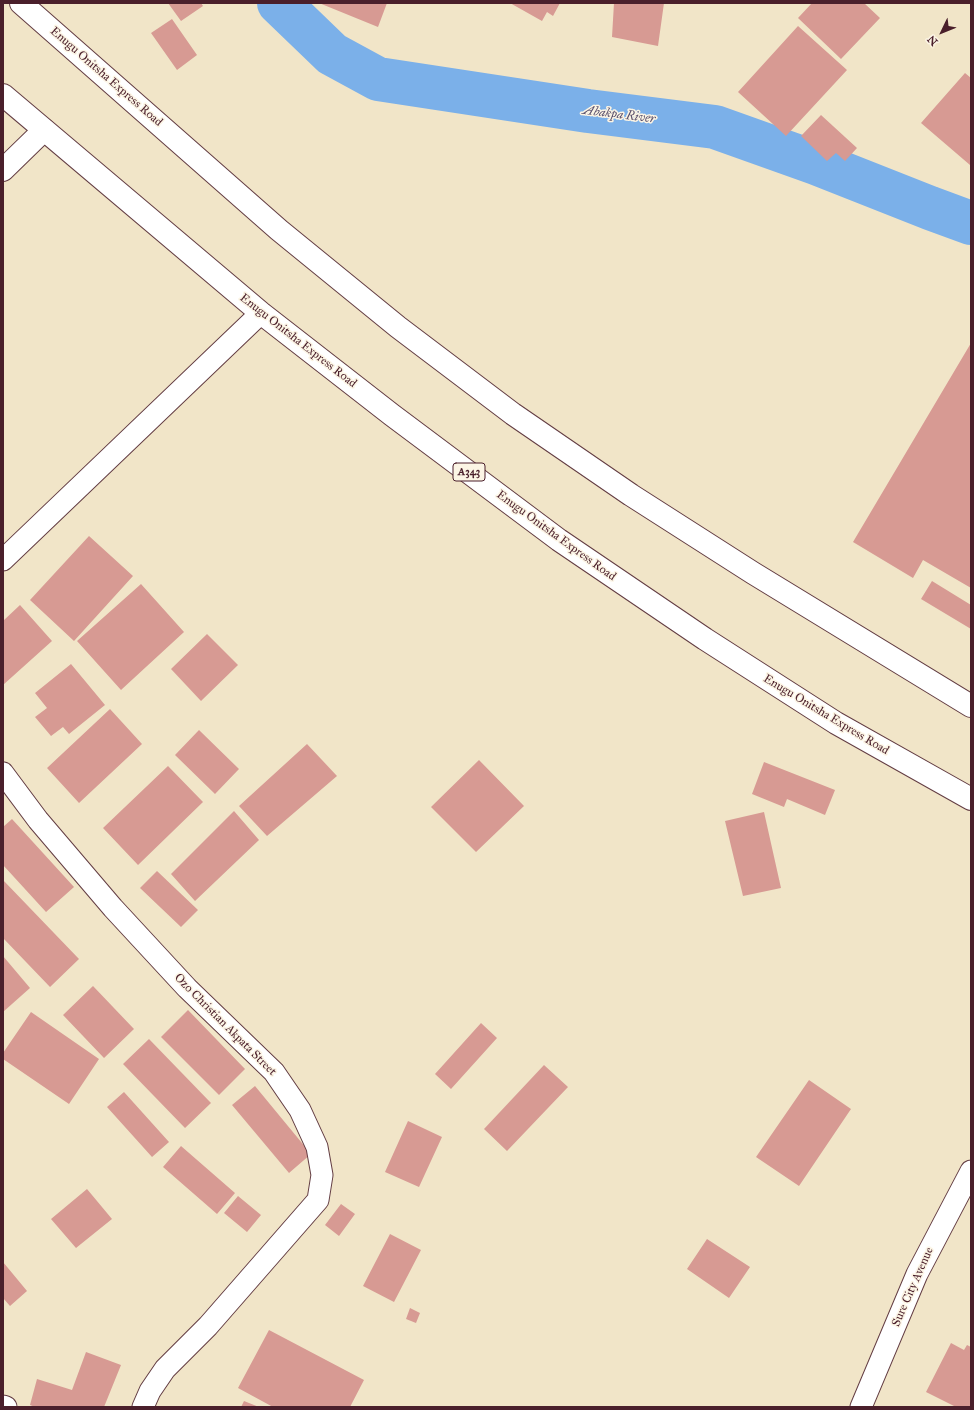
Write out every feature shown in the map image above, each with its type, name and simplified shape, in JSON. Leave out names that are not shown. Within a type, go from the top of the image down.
[{"type":"main road","name":"Enugu Onitsha Express Road","points":[[21,3],[279,230],[398,327],[513,414],[631,495],[766,581],[971,706]]},
{"type":"main road","name":"Enugu Onitsha Express Road","points":[[3,95],[260,313],[392,415],[559,540],[705,639],[836,724],[971,799]]},
{"type":"main road","points":[[3,170],[44,130]]},
{"type":"street","points":[[3,560],[260,313]]},
{"type":"street","name":"Ozo Christian Akpata Street","points":[[3,773],[38,820],[113,908],[187,988],[274,1072],[300,1110],[317,1147],[322,1175],[318,1200],[208,1326],[165,1369],[150,1391],[143,1407]]},
{"type":"street","name":"Sure City Avenue","points":[[861,1407],[917,1274],[971,1170]]},
{"type":"building","points":[[168,3],[201,3],[203,6],[181,21]]},
{"type":"building","points":[[319,3],[387,3],[378,27]]},
{"type":"building","points":[[510,3],[560,3],[553,16],[547,12],[542,21]]},
{"type":"building","points":[[614,3],[664,3],[658,46],[612,37]]},
{"type":"building","points":[[812,3],[864,3],[880,18],[841,59],[798,18]]},
{"type":"building","points":[[172,19],[197,55],[177,70],[151,33]]},
{"type":"building","points":[[798,26],[847,70],[786,136],[738,92]]},
{"type":"building","points":[[965,73],[971,78],[970,165],[921,123]]},
{"type":"building","points":[[821,115],[857,148],[845,161],[836,153],[827,161],[801,136]]},
{"type":"building","points":[[971,343],[971,588],[923,560],[913,578],[853,542]]},
{"type":"building","points":[[89,536],[133,576],[74,641],[30,600]]},
{"type":"building","points":[[932,581],[971,605],[971,629],[921,599]]},
{"type":"building","points":[[141,584],[184,632],[121,690],[77,641]]},
{"type":"building","points":[[20,605],[52,641],[3,685],[3,621]]},
{"type":"building","points":[[207,634],[238,665],[201,701],[171,669]]},
{"type":"building","points":[[71,664],[105,705],[69,734],[63,727],[51,736],[35,717],[47,708],[35,693]]},
{"type":"building","points":[[110,709],[142,744],[79,803],[47,768]]},
{"type":"building","points":[[199,730],[239,769],[215,794],[175,755]]},
{"type":"building","points":[[307,744],[337,776],[267,836],[239,806]]},
{"type":"building","points":[[479,760],[524,806],[476,852],[431,807]]},
{"type":"building","points":[[764,762],[835,790],[825,815],[787,799],[784,807],[752,794]]},
{"type":"building","points":[[168,766],[203,802],[138,865],[103,828]]},
{"type":"building","points":[[234,811],[259,840],[195,901],[171,874]]},
{"type":"building","points":[[764,812],[781,888],[743,896],[725,821]]},
{"type":"building","points":[[12,819],[74,887],[46,912],[3,865],[3,827]]},
{"type":"building","points":[[157,871],[198,910],[181,927],[140,888]]},
{"type":"building","points":[[3,880],[79,959],[50,987],[3,938]]},
{"type":"building","points":[[3,956],[30,988],[3,1012]]},
{"type":"building","points":[[93,986],[134,1029],[104,1058],[63,1015]]},
{"type":"building","points":[[188,1010],[245,1069],[219,1095],[161,1037]]},
{"type":"building","points":[[31,1012],[99,1059],[69,1104],[3,1059],[3,1053]]},
{"type":"building","points":[[481,1023],[497,1038],[451,1089],[435,1074]]},
{"type":"building","points":[[149,1039],[211,1103],[185,1128],[123,1064]]},
{"type":"building","points":[[544,1065],[568,1087],[507,1151],[484,1129]]},
{"type":"building","points":[[809,1080],[851,1109],[799,1186],[756,1157]]},
{"type":"building","points":[[255,1086],[311,1154],[289,1173],[232,1105]]},
{"type":"building","points":[[124,1092],[169,1142],[152,1157],[107,1107]]},
{"type":"building","points":[[408,1121],[442,1137],[419,1187],[385,1172]]},
{"type":"building","points":[[181,1146],[235,1193],[217,1214],[163,1167]]},
{"type":"building","points":[[87,1189],[112,1219],[76,1248],[51,1219]]},
{"type":"building","points":[[238,1196],[261,1215],[247,1232],[224,1213]]},
{"type":"building","points":[[341,1204],[355,1214],[339,1236],[325,1225]]},
{"type":"building","points":[[390,1234],[421,1250],[394,1302],[363,1286]]},
{"type":"building","points":[[707,1239],[750,1267],[729,1298],[687,1269]]},
{"type":"building","points":[[3,1262],[27,1291],[10,1306],[3,1298]]},
{"type":"building","points":[[410,1308],[420,1313],[416,1323],[406,1319]]},
{"type":"building","points":[[269,1330],[364,1380],[350,1407],[273,1407],[238,1388]]},
{"type":"building","points":[[951,1343],[964,1350],[967,1345],[971,1347],[971,1407],[956,1407],[926,1392]]},
{"type":"building","points":[[86,1352],[121,1365],[104,1407],[35,1407],[30,1405],[37,1379],[72,1390]]},
{"type":"building","points":[[244,1401],[259,1407],[241,1407]]},
{"type":"waterway","name":"Abakpa River","points":[[279,3],[332,54],[378,79],[588,111],[715,127],[816,163],[971,223]]}]
